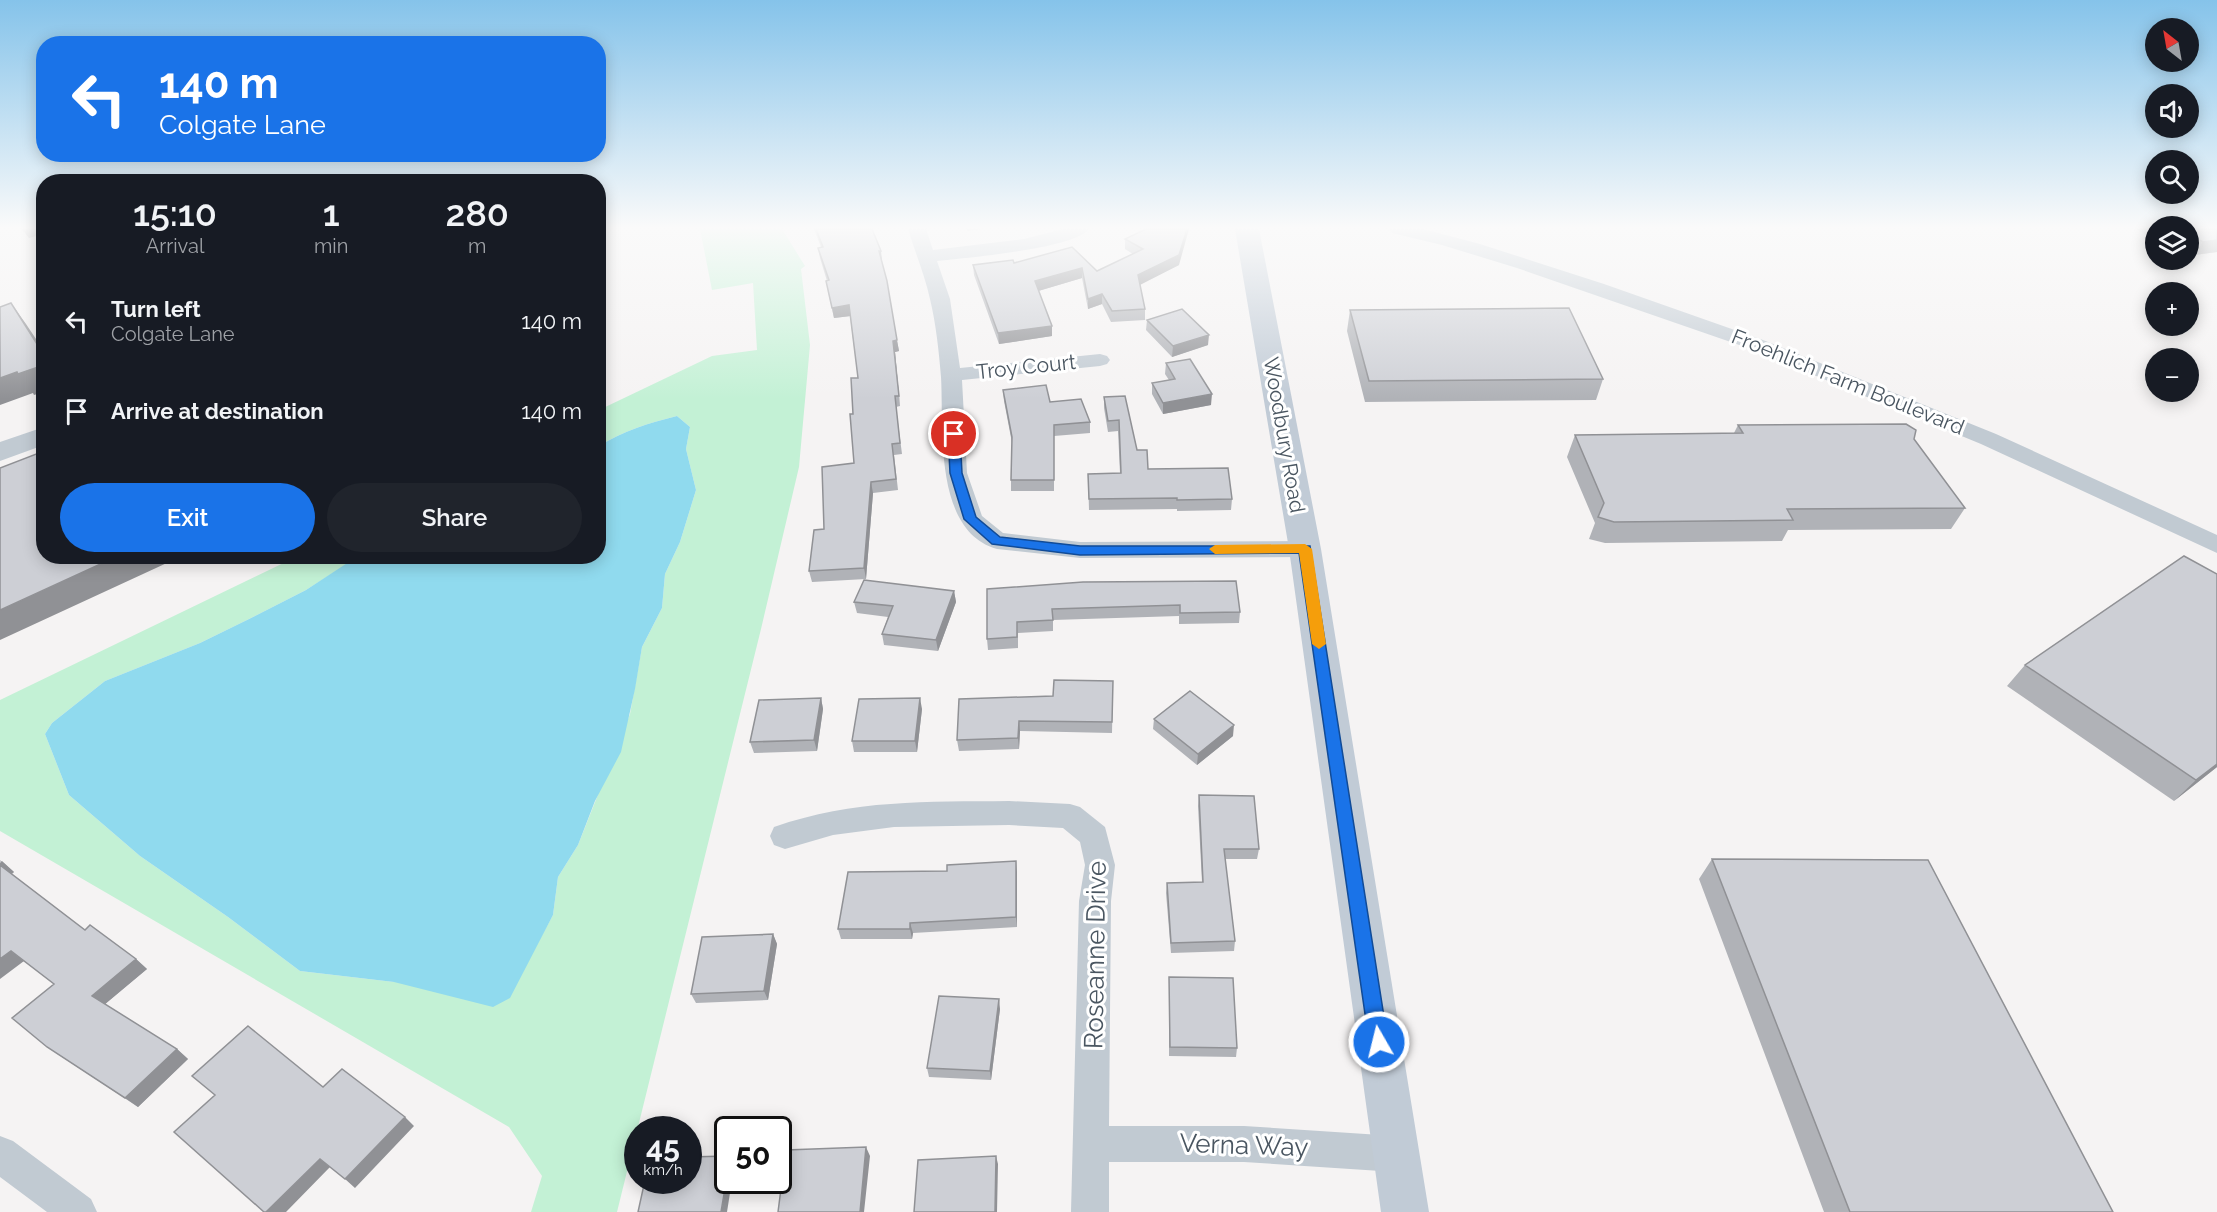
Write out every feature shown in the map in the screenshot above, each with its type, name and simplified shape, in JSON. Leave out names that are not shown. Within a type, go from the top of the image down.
[{"type":"main road","name":"Woodbury Road","points":[[1257,286],[1305,549],[1405,1212]]},
{"type":"street","points":[[936,286],[940,299],[951,375],[956,473],[971,519],[997,541],[1080,550],[1305,549]]},
{"type":"street","name":"Froehlich Farm Boulevard","points":[[1588,286],[1794,359],[2001,444],[2217,544]]},
{"type":"street","name":"Troy Court","points":[[951,375],[1100,360]]},
{"type":"street","points":[[0,452],[36,438]]},
{"type":"street","name":"Roseanne Drive","points":[[785,836],[833,822],[894,815],[1010,813],[1070,816],[1094,836],[1100,864],[1095,901],[1090,1212]]},
{"type":"street","name":"Verna Way","points":[[1092,1145],[1144,1142],[1259,1143],[1395,1154]]},
{"type":"street","points":[[2,1160],[78,1212]]},
{"type":"green space","points":[[711,286],[738,286],[712,290]]},
{"type":"green space","points":[[753,286],[803,286],[810,345],[799,467],[641,1116],[624,1116],[624,1184],[617,1212],[531,1212],[542,1176],[509,1127],[0,831],[0,700],[282,564],[347,564],[306,590],[200,643],[105,681],[52,723],[45,734],[69,795],[140,856],[228,917],[300,971],[394,982],[535,948],[553,915],[558,877],[578,845],[630,714],[642,647],[662,608],[665,574],[680,542],[696,490],[686,449],[690,427],[677,416],[636,428],[606,442],[606,407],[712,356],[757,350]]},
{"type":"water","points":[[677,416],[690,427],[686,449],[696,490],[680,542],[665,574],[662,608],[642,647],[621,752],[595,801],[578,845],[558,877],[553,915],[510,998],[493,1007],[394,982],[300,971],[228,917],[140,856],[69,795],[45,734],[52,723],[105,681],[200,643],[306,590],[346,564],[606,564],[606,442],[636,428]]},
{"type":"building","points":[[827,286],[888,286],[897,340],[893,341],[899,396],[895,396],[900,443],[892,444],[896,479],[871,482],[864,568],[809,571],[814,530],[824,529],[822,467],[854,463],[850,414],[853,414],[851,378],[858,378],[849,305],[832,308]]},
{"type":"building","points":[[981,286],[1037,286],[1052,326],[998,333]]},
{"type":"building","points":[[1085,286],[1140,286],[1145,309],[1112,311],[1102,294],[1088,299]]},
{"type":"building","points":[[11,303],[36,342],[36,368],[0,378],[0,307]]},
{"type":"building","points":[[1569,308],[1603,379],[1369,381],[1350,310]]},
{"type":"building","points":[[1182,309],[1209,335],[1173,346],[1147,320]]},
{"type":"building","points":[[1190,359],[1212,394],[1163,403],[1152,383],[1175,379],[1166,363]]},
{"type":"building","points":[[1046,385],[1050,402],[1081,399],[1090,422],[1054,425],[1054,480],[1011,480],[1012,437],[1003,390]]},
{"type":"building","points":[[1125,396],[1137,450],[1147,450],[1148,469],[1228,468],[1232,499],[1089,499],[1088,474],[1121,473],[1119,420],[1108,421],[1104,397]]},
{"type":"building","points":[[1906,424],[1916,430],[1914,439],[1965,508],[1787,509],[1793,520],[1614,522],[1598,517],[1604,503],[1575,435],[1743,433],[1738,425]]},
{"type":"building","points":[[36,454],[36,564],[101,564],[0,610],[0,468]]},
{"type":"building","points":[[2184,556],[2217,574],[2217,764],[2196,780],[2025,665]]},
{"type":"building","points":[[864,580],[954,591],[936,640],[882,634],[893,606],[854,602]]},
{"type":"building","points":[[1236,581],[1240,612],[1180,613],[1180,605],[1052,609],[1053,620],[1017,622],[1017,637],[987,639],[987,589],[1083,582]]},
{"type":"building","points":[[1054,680],[1113,681],[1112,722],[1019,721],[1018,738],[957,740],[959,699],[1053,696]]},
{"type":"building","points":[[1190,691],[1234,725],[1198,754],[1154,719]]},
{"type":"building","points":[[821,698],[814,740],[750,742],[759,700]]},
{"type":"building","points":[[920,698],[915,741],[852,741],[859,699]]},
{"type":"building","points":[[1199,795],[1254,796],[1259,849],[1224,849],[1235,941],[1171,943],[1167,883],[1203,882]]},
{"type":"building","points":[[1712,859],[1928,860],[2113,1212],[1850,1212]]},
{"type":"building","points":[[1016,861],[1016,917],[910,923],[910,929],[838,929],[848,872],[947,871],[947,865]]},
{"type":"building","points":[[0,865],[85,930],[90,925],[136,959],[92,996],[177,1049],[125,1098],[47,1047],[12,1018],[54,984],[11,951],[0,959]]},
{"type":"building","points":[[773,934],[764,991],[691,994],[702,937]]},
{"type":"building","points":[[1169,977],[1233,978],[1237,1048],[1170,1047]]},
{"type":"building","points":[[939,996],[999,999],[990,1071],[927,1068]]},
{"type":"building","points":[[248,1026],[323,1087],[342,1069],[405,1117],[345,1179],[320,1159],[266,1212],[174,1132],[215,1095],[192,1076]]},
{"type":"building","points":[[866,1147],[860,1212],[778,1212],[780,1194],[792,1194],[792,1150]]},
{"type":"building","points":[[714,1156],[714,1194],[724,1194],[721,1212],[638,1212],[642,1194],[702,1194],[702,1157]]},
{"type":"building","points":[[996,1156],[995,1212],[914,1212],[918,1160]]},
{"type":"slow traffic","points":[[1215,549],[1305,549],[1319,644]]},
{"type":"route","points":[[954,434],[956,473],[971,519],[997,541],[1025,546],[1080,550],[1305,549],[1379,1042]]}]
